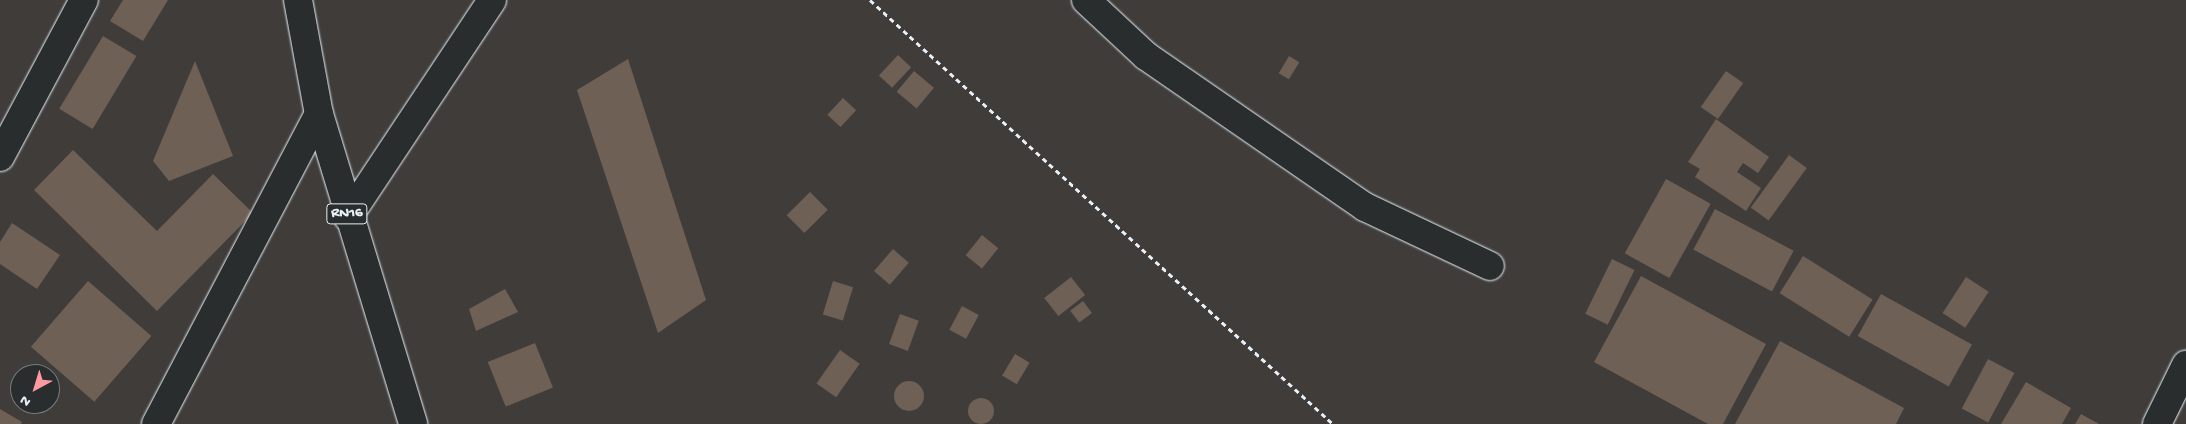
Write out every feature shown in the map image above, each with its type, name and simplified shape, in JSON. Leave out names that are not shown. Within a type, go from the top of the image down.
[{"type":"street","points":[[0,156],[84,0]]},
{"type":"street","name":"RN16","points":[[298,0],[319,114],[348,217],[413,424]]},
{"type":"street","points":[[348,217],[492,0]]},
{"type":"street","points":[[1086,0],[1146,56],[1365,207],[1490,266]]},
{"type":"street","points":[[156,424],[319,114]]},
{"type":"street","points":[[2157,424],[2186,365]]},
{"type":"path","points":[[870,0],[1334,424]]},
{"type":"building","points":[[123,0],[168,0],[143,41],[110,21]]},
{"type":"building","points":[[103,36],[136,56],[93,129],[59,109]]},
{"type":"building","points":[[898,55],[911,67],[892,88],[879,75]]},
{"type":"building","points":[[1289,56],[1299,62],[1289,79],[1279,73]]},
{"type":"building","points":[[628,59],[706,300],[658,333],[577,90]]},
{"type":"building","points":[[195,61],[233,156],[169,181],[153,161]]},
{"type":"building","points":[[914,71],[934,88],[917,108],[897,92]]},
{"type":"building","points":[[1726,71],[1743,83],[1718,119],[1701,107]]},
{"type":"building","points":[[843,98],[856,110],[840,127],[827,115]]},
{"type":"building","points":[[1716,119],[1769,157],[1758,173],[1743,163],[1737,172],[1761,188],[1746,211],[1695,177],[1700,169],[1688,162]]},
{"type":"building","points":[[73,150],[157,231],[213,174],[253,213],[157,311],[34,190]]},
{"type":"building","points":[[1789,155],[1807,168],[1769,221],[1751,208]]},
{"type":"building","points":[[1666,179],[1711,204],[1669,278],[1625,253]]},
{"type":"building","points":[[810,192],[828,210],[804,233],[787,215]]},
{"type":"building","points":[[1715,209],[1794,251],[1772,291],[1693,250]]},
{"type":"building","points":[[12,223],[60,255],[37,289],[0,264],[0,242]]},
{"type":"building","points":[[982,235],[998,248],[982,268],[966,255]]},
{"type":"building","points":[[893,249],[909,263],[890,285],[874,271]]},
{"type":"building","points":[[1803,256],[1873,299],[1849,337],[1780,293]]},
{"type":"building","points":[[1612,259],[1634,270],[1608,325],[1585,314]]},
{"type":"building","points":[[1641,276],[1766,344],[1723,424],[1708,424],[1594,362]]},
{"type":"building","points":[[1071,277],[1085,295],[1058,316],[1044,298]]},
{"type":"building","points":[[1966,277],[1989,292],[1965,328],[1943,313]]},
{"type":"building","points":[[88,281],[151,336],[94,402],[60,372],[60,364],[51,364],[31,347]]},
{"type":"building","points":[[833,281],[853,287],[843,321],[823,314]]},
{"type":"building","points":[[505,289],[518,312],[476,331],[469,309]]},
{"type":"building","points":[[1881,294],[1972,344],[1949,386],[1858,336]]},
{"type":"building","points":[[1083,301],[1092,313],[1079,323],[1070,311]]},
{"type":"building","points":[[962,306],[979,315],[966,339],[949,330]]},
{"type":"building","points":[[900,314],[919,321],[908,351],[889,344]]},
{"type":"building","points":[[1780,341],[1904,408],[1896,424],[1735,424]]},
{"type":"building","points":[[535,343],[553,388],[506,407],[488,362]]},
{"type":"building","points":[[840,350],[860,364],[836,397],[816,384]]},
{"type":"building","points":[[1015,354],[1030,363],[1017,384],[1002,375]]},
{"type":"building","points":[[1988,359],[2014,373],[1988,423],[1962,408]]},
{"type":"building","points":[[909,381],[920,385],[924,396],[920,407],[909,411],[898,407],[894,396],[898,385]]},
{"type":"building","points":[[2026,382],[2071,408],[2062,424],[2001,424]]},
{"type":"building","points":[[981,398],[990,402],[994,411],[990,420],[981,424],[972,420],[968,411],[972,402]]},
{"type":"building","points":[[0,409],[22,422],[21,424],[0,424]]},
{"type":"building","points":[[2081,414],[2099,424],[2075,424]]}]
